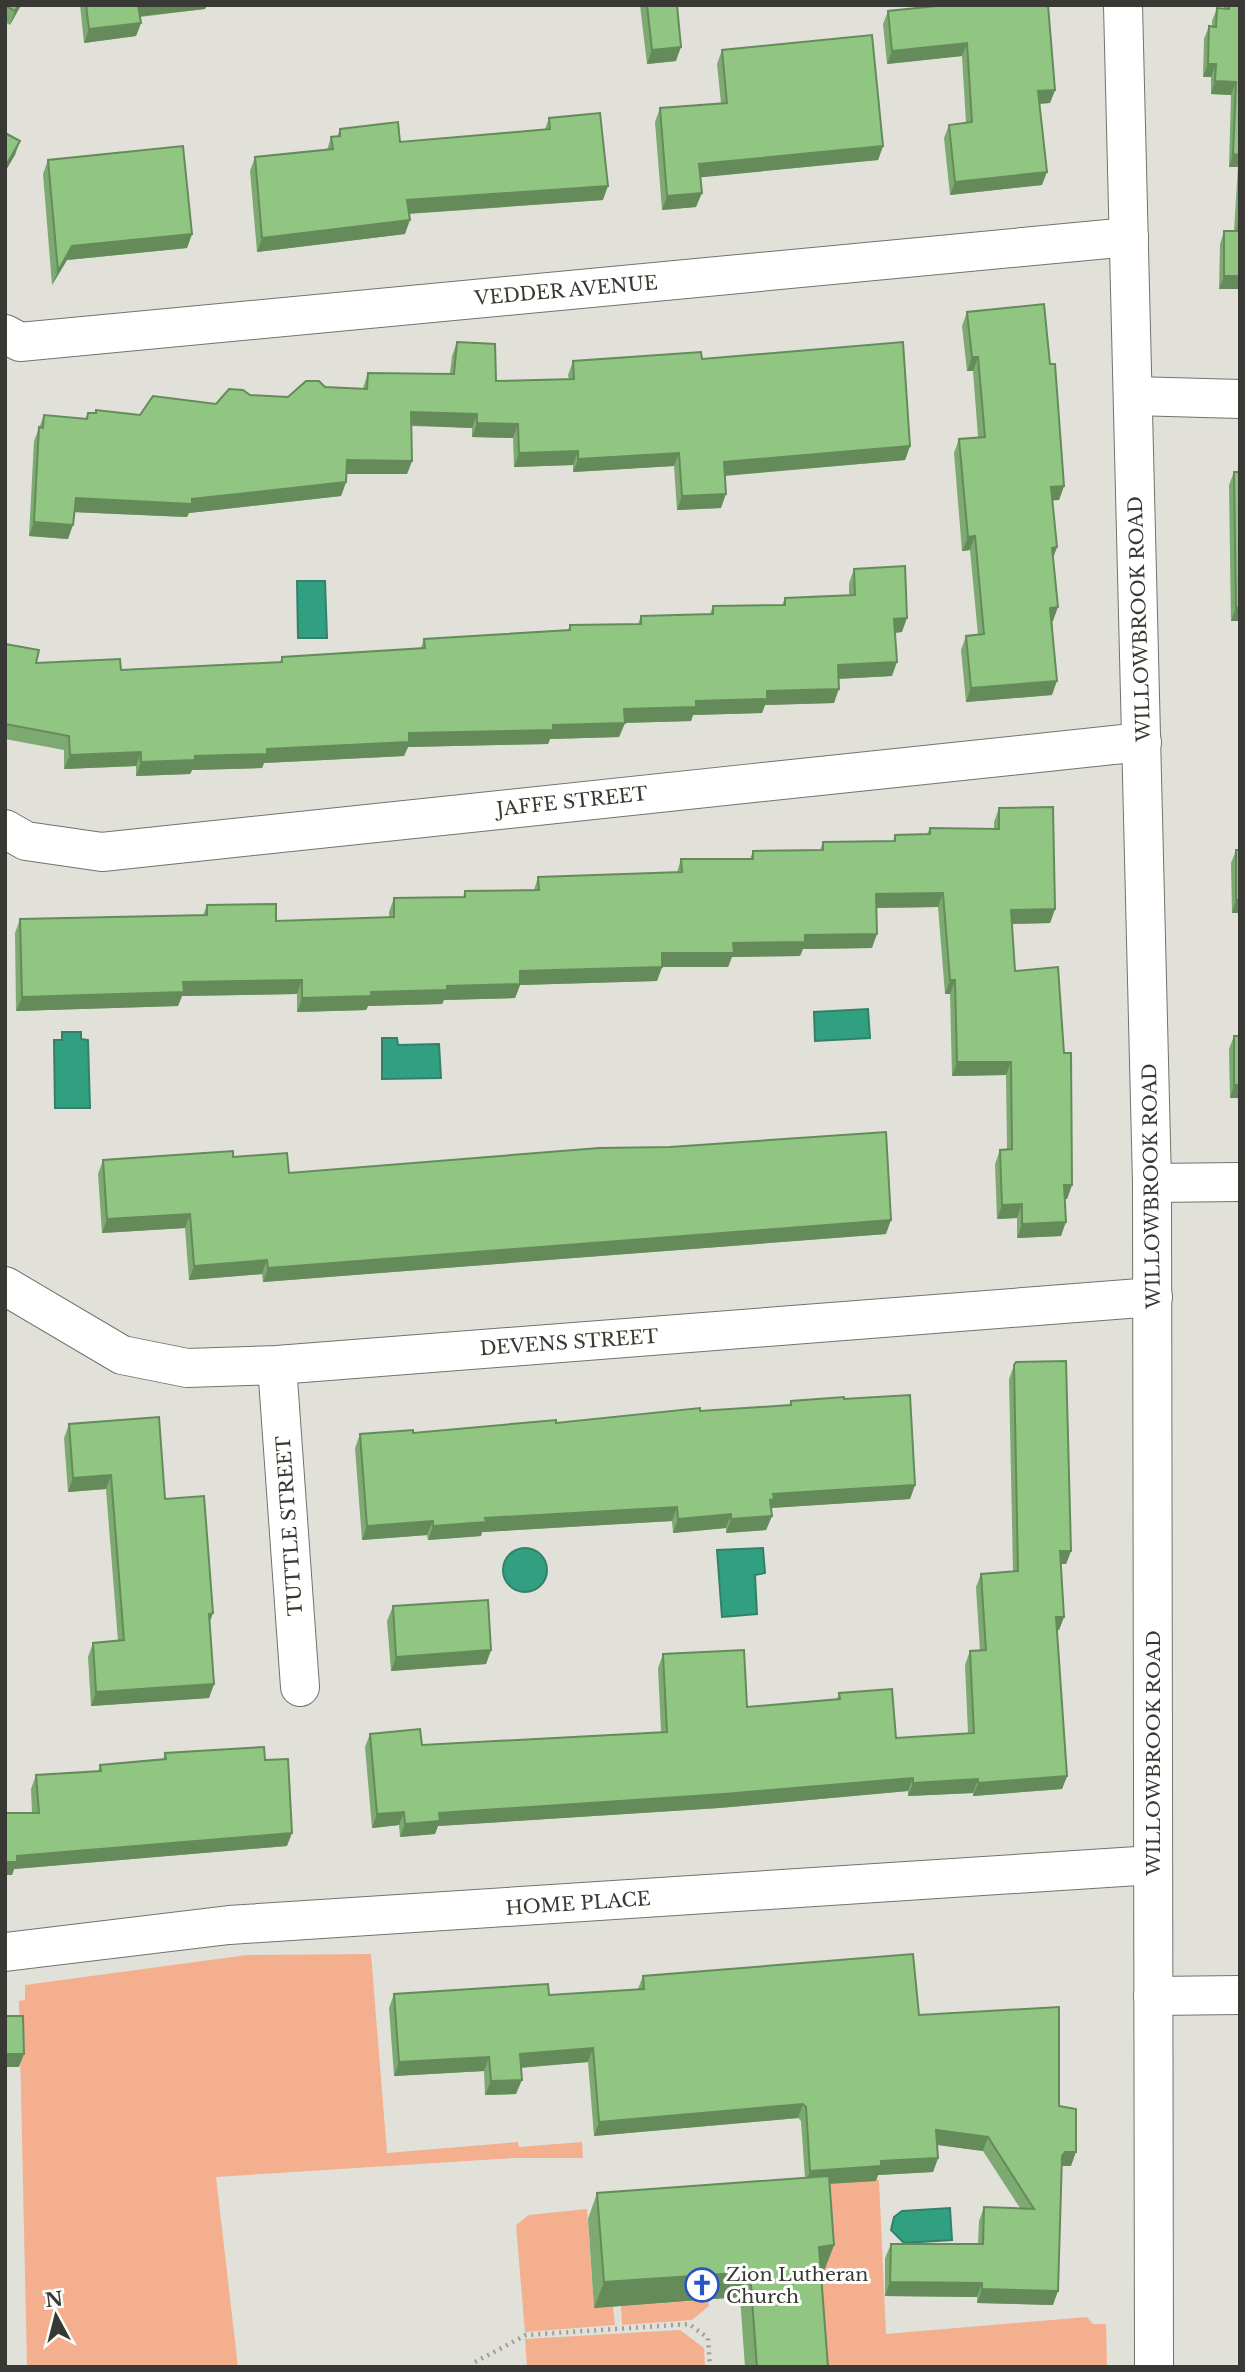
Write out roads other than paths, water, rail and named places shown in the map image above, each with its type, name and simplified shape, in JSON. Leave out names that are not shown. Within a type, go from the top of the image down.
[{"type":"street","name":"WILLOWBROOK ROAD","points":[[1123,5],[1152,1183],[1154,2367]]},
{"type":"street","name":"VEDDER AVENUE","points":[[5,334],[20,342],[1129,237]]},
{"type":"street","points":[[1133,396],[1240,400]]},
{"type":"street","name":"JAFFE STREET","points":[[5,829],[26,841],[102,852],[1142,742]]},
{"type":"street","points":[[1152,1183],[1240,1182]]},
{"type":"street","name":"DEVENS STREET","points":[[5,1286],[122,1355],[187,1368],[277,1364],[1153,1297]]},
{"type":"street","name":"TUTTLE STREET","points":[[277,1364],[300,1687]]},
{"type":"street","name":"HOME PLACE","points":[[5,1952],[229,1925],[1153,1865]]},
{"type":"street","points":[[1153,1996],[1240,1995]]},
{"type":"place","name":"Zion Lutheran Church","points":[[702,2285]]}]
